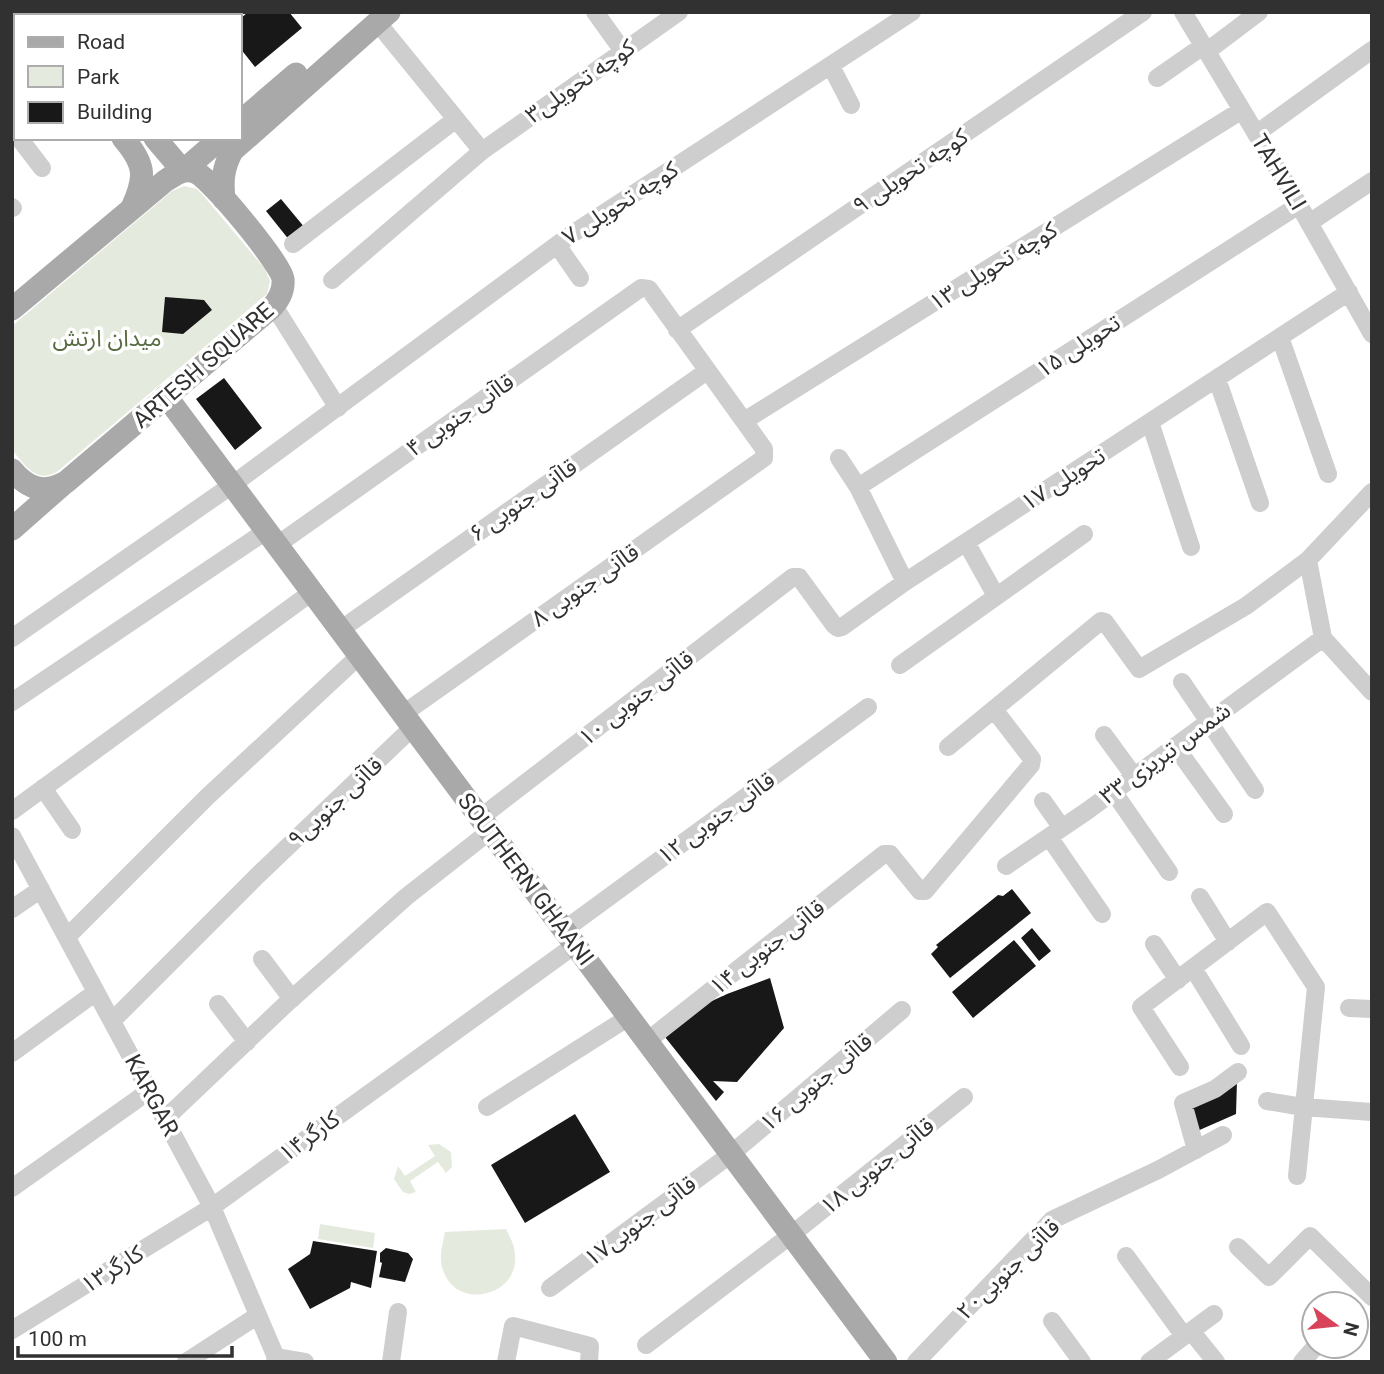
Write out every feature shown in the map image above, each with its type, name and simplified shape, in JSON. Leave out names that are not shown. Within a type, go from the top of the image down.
[{"type":"main road","points":[[242,139],[270,106],[378,16]]},
{"type":"main road","points":[[242,121],[270,106]]},
{"type":"main road","points":[[12,309],[165,181],[183,171],[219,140]]},
{"type":"main road","points":[[224,199],[224,165],[241,140]]},
{"type":"main road","points":[[141,141],[183,171]]},
{"type":"main road","points":[[132,208],[142,185],[141,141]]},
{"type":"main road","name":"ARTESH SQUARE","points":[[12,529],[274,306],[282,291],[281,270],[224,199],[204,177],[194,171],[183,171]]},
{"type":"main road","name":"SOUTHERN GHAANI","points":[[166,397],[886,1362]]},
{"type":"main road","points":[[15,477],[36,488],[47,489],[66,482]]},
{"type":"street","points":[[595,12],[622,51]]},
{"type":"street","name":"کوچه تحویلی۳","points":[[332,280],[482,151],[679,12]]},
{"type":"street","name":"کوچه تحویلی ۷","points":[[12,638],[232,485],[557,245],[912,12]]},
{"type":"street","name":"کوچه تحویلی ۹","points":[[677,330],[1143,12]]},
{"type":"street","name":"TAHVILI","points":[[1183,12],[1299,205],[1372,334]]},
{"type":"street","points":[[1157,78],[1259,12]]},
{"type":"street","points":[[378,16],[482,151]]},
{"type":"street","points":[[1256,134],[1372,50]]},
{"type":"street","points":[[831,66],[851,105]]},
{"type":"street","name":"کوچه تحویلی ۱۳","points":[[744,421],[1242,110]]},
{"type":"street","points":[[293,244],[456,119]]},
{"type":"street","points":[[20,140],[42,168]]},
{"type":"street","points":[[1309,223],[1372,181]]},
{"type":"street","name":"تحویلی ۱۵","points":[[858,487],[1299,205]]},
{"type":"street","points":[[557,245],[580,278]]},
{"type":"street","name":"قاآنی جنوبی ۴","points":[[12,702],[100,643],[272,538],[641,288],[649,289],[677,330]]},
{"type":"street","name":"تحویلی ۱۷","points":[[793,577],[799,578],[838,628],[842,627],[905,582],[1349,292]]},
{"type":"street","points":[[274,306],[338,408]]},
{"type":"street","points":[[677,330],[744,421]]},
{"type":"street","points":[[1280,337],[1328,474]]},
{"type":"street","name":"قاآنی جنوبی ۶","points":[[340,630],[707,371]]},
{"type":"street","points":[[1217,379],[1260,503]]},
{"type":"street","name":"قاآنی جنوبی ۸","points":[[408,721],[764,458],[765,453],[744,421]]},
{"type":"street","points":[[1150,422],[1191,547]]},
{"type":"street","points":[[839,458],[858,487],[905,582]]},
{"type":"street","points":[[947,747],[1101,621],[1105,622],[1139,668],[1246,606],[1308,560],[1372,492]]},
{"type":"street","points":[[900,665],[1084,534]]},
{"type":"street","points":[[966,542],[996,596]]},
{"type":"street","points":[[1308,560],[1323,638],[1372,692]]},
{"type":"street","name":"قاآنی جنوبی ۱۰","points":[[165,1119],[292,999],[485,825],[793,577]]},
{"type":"street","points":[[12,811],[312,592]]},
{"type":"street","name":"شمس تبریزی ۳۳","points":[[1006,866],[1323,638]]},
{"type":"street","points":[[67,937],[207,797],[359,656]]},
{"type":"street","points":[[1182,682],[1255,790]]},
{"type":"street","name":"قاآنی جنوبی ۱۲","points":[[467,1022],[570,938],[868,707]]},
{"type":"street","name":"قاآنی جنوبی ۱۴","points":[[647,1041],[887,854],[890,854],[920,891],[925,891],[1031,765],[1032,760],[999,716]]},
{"type":"street","name":"قاآنی جنوبی۹","points":[[112,1020],[408,721]]},
{"type":"street","points":[[1104,735],[1134,776]]},
{"type":"street","points":[[1175,746],[1224,814]]},
{"type":"street","points":[[43,788],[72,830]]},
{"type":"street","points":[[1113,791],[1169,872]]},
{"type":"street","points":[[1043,801],[1055,832],[1102,914]]},
{"type":"street","name":"KARGAR","points":[[12,836],[212,1207],[277,1359]]},
{"type":"street","points":[[12,909],[41,889]]},
{"type":"street","points":[[1200,897],[1228,942]]},
{"type":"street","points":[[1180,1067],[1141,1007],[1268,912],[1316,987],[1297,1177]]},
{"type":"street","points":[[1154,944],[1178,980]]},
{"type":"street","points":[[262,959],[292,999]]},
{"type":"street","points":[[1193,968],[1241,1046]]},
{"type":"street","points":[[12,1053],[96,992]]},
{"type":"street","points":[[218,1004],[247,1042]]},
{"type":"street","points":[[1349,1008],[1372,1009]]},
{"type":"street","name":"قاآنی جنوبی ۱۶","points":[[731,1154],[902,1010]]},
{"type":"street","points":[[487,1107],[629,1017]]},
{"type":"street","name":"کارگر۱۴","points":[[212,1207],[467,1022]]},
{"type":"street","points":[[1196,1150],[1183,1103],[1214,1090],[1238,1072]]},
{"type":"street","points":[[12,1188],[149,1091]]},
{"type":"street","name":"قاآنی جنوبی ۱۸","points":[[646,1345],[791,1236],[964,1097]]},
{"type":"street","points":[[1267,1101],[1303,1107],[1372,1112]]},
{"type":"street","name":"۲۰قاآنی جنوبی","points":[[916,1362],[1052,1220],[1223,1135]]},
{"type":"street","name":"قاآنی جنوبی۱۷","points":[[550,1288],[731,1154]]},
{"type":"street","name":"کارگر۱۳","points":[[12,1330],[212,1207]]},
{"type":"street","points":[[1238,1247],[1269,1277],[1310,1236],[1357,1290]]},
{"type":"street","points":[[1126,1256],[1187,1334],[1216,1362]]},
{"type":"street","points":[[391,1362],[398,1312]]},
{"type":"street","points":[[1149,1362],[1214,1314]]},
{"type":"street","points":[[186,1362],[257,1316]]},
{"type":"street","points":[[1052,1321],[1083,1362]]},
{"type":"street","points":[[506,1362],[513,1326],[590,1346],[589,1362]]},
{"type":"street","points":[[277,1359],[305,1362]]},
{"type":"green space","name":"میدان ارتش","points":[[184,186],[197,189],[202,194],[265,269],[270,281],[267,294],[58,471],[44,476],[32,471],[12,450],[12,326],[172,191]]},
{"type":"green space","points":[[439,1144],[451,1152],[452,1167],[446,1173],[438,1162],[410,1181],[416,1192],[403,1192],[394,1179],[398,1166],[405,1176],[435,1156],[428,1145]]},
{"type":"green space","points":[[320,1224],[375,1233],[373,1248],[318,1239]]},
{"type":"green space","points":[[506,1229],[515,1255],[514,1269],[507,1281],[485,1294],[460,1291],[450,1283],[441,1260],[445,1232]]},
{"type":"building","points":[[248,12],[289,12],[302,28],[255,67],[242,51],[242,17]]},
{"type":"building","points":[[281,199],[305,228],[290,241],[266,211]]},
{"type":"building","points":[[165,297],[204,300],[212,310],[183,334],[162,332]]},
{"type":"building","points":[[224,378],[262,428],[235,450],[196,399]]},
{"type":"building","points":[[1012,889],[1031,913],[950,978],[931,954],[938,947],[936,945],[998,895],[1003,896]]},
{"type":"building","points":[[1032,928],[1051,951],[1039,961],[1021,938]]},
{"type":"building","points":[[1014,940],[1036,966],[973,1018],[952,992]]},
{"type":"building","points":[[770,978],[784,1028],[737,1082],[713,1081],[724,1092],[716,1101],[665,1037],[690,1011]]},
{"type":"building","points":[[1237,1081],[1236,1114],[1195,1132],[1189,1107]]},
{"type":"building","points":[[575,1114],[610,1172],[525,1223],[491,1165]]},
{"type":"building","points":[[313,1241],[377,1251],[371,1288],[351,1282],[350,1288],[310,1309],[288,1269],[310,1254]]},
{"type":"building","points":[[386,1248],[408,1253],[413,1259],[405,1282],[379,1277],[382,1263],[380,1253]]}]
